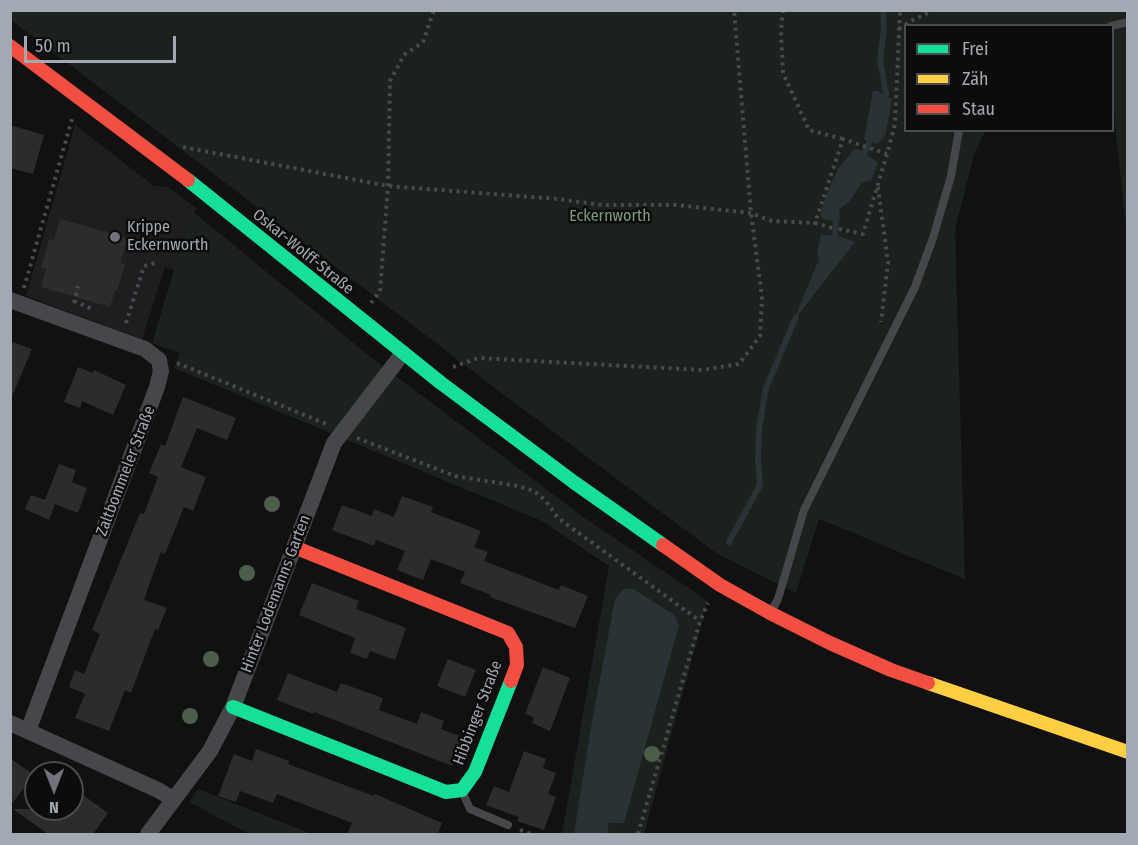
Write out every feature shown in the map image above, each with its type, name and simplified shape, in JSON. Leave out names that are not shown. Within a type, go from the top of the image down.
[{"type":"street","name":"Oskar-Wolff-Straße","points":[[10,46],[186,178],[403,353],[575,483],[720,585],[830,643],[891,670],[1128,752]]},
{"type":"street","points":[[15,302],[145,349],[159,360]]},
{"type":"street","name":"Hinter Lodemanns Garten","points":[[148,834],[210,751],[233,707],[334,443],[403,353]]},
{"type":"street","name":"Zaltbommeler Straße","points":[[28,730],[157,387],[161,371],[159,360]]},
{"type":"street","name":"Hibbinger Straße","points":[[233,707],[446,792],[462,790],[475,772],[517,665],[516,647],[508,633],[294,547]]},
{"type":"street","points":[[10,723],[158,790],[173,799]]},
{"type":"lane","points":[[770,613],[778,599],[804,510],[915,286],[933,238],[951,176],[959,132]]},
{"type":"lane","points":[[462,790],[470,809],[508,825]]},
{"type":"path","points":[[379,311],[370,304],[380,291],[388,186],[390,81],[404,55],[423,42],[434,10]]},
{"type":"path","points":[[462,374],[453,367],[478,358],[702,370],[739,364],[760,336],[762,297],[751,213],[734,10]]},
{"type":"path","points":[[783,10],[781,32],[783,73],[809,130],[887,154]]},
{"type":"path","points":[[839,229],[863,234],[887,154],[895,124],[900,10]]},
{"type":"path","points":[[907,24],[934,10]]},
{"type":"path","points":[[898,30],[904,26]]},
{"type":"path","points":[[15,302],[79,96]]},
{"type":"path","points":[[815,223],[843,139]]},
{"type":"path","points":[[172,147],[193,148],[388,186],[558,199],[602,205],[676,205],[751,213],[772,221],[815,223],[832,228]]},
{"type":"path","points":[[878,184],[888,263],[880,324],[883,353]]},
{"type":"path","points":[[121,341],[144,266],[155,263]]},
{"type":"path","points":[[159,360],[178,363],[334,427]]},
{"type":"path","points":[[352,436],[454,476],[518,486],[534,491],[545,500],[558,518],[700,621]]},
{"type":"path","points":[[638,834],[700,621],[707,604],[720,585]]},
{"type":"shaded area","points":[[873,91],[878,91],[892,99],[886,134],[878,144],[864,140]]},
{"type":"shaded area","name":"Krippe Eckernworth","points":[[75,125],[154,186],[168,187],[196,208],[177,271],[165,267],[142,339],[26,296]]},
{"type":"shaded area","points":[[855,148],[878,163],[871,180],[862,183],[849,202],[839,210],[840,222],[823,219],[820,215],[827,193],[838,169]]},
{"type":"shaded area","points":[[821,235],[835,235],[855,242],[793,322],[819,259],[817,253]]},
{"type":"shaded area","points":[[623,589],[634,589],[674,615],[679,625],[624,823],[609,823],[607,834],[574,834],[615,599]]},
{"type":"green space","name":"Eckernworth","points":[[10,11],[1127,11],[1127,238],[1114,114],[1114,24],[904,24],[904,132],[985,132],[974,155],[955,229],[965,579],[819,519],[796,593],[716,553],[11,20]],"holes":[[[886,94],[892,99],[886,134],[878,143],[865,140]],[[838,169],[862,183],[849,202],[839,210],[839,222]],[[855,242],[795,320],[819,259]]]},
{"type":"green space","points":[[192,211],[377,362],[586,519],[708,601],[644,834],[562,834],[609,566],[542,521],[174,368],[180,353],[152,343]]},
{"type":"green space","points":[[198,789],[312,834],[250,834],[189,802]]},
{"type":"building","points":[[10,125],[44,135],[33,174],[10,168]]},
{"type":"building","points":[[60,219],[128,238],[120,263],[125,264],[110,307],[41,287],[46,269],[41,268],[49,239],[54,240]]},
{"type":"building","points":[[10,341],[32,349],[11,399],[10,399]]},
{"type":"building","points":[[78,367],[93,373],[94,370],[126,385],[113,415],[82,401],[80,408],[64,402]]},
{"type":"building","points":[[183,397],[236,418],[227,440],[197,428],[181,467],[206,477],[193,511],[184,507],[165,554],[161,552],[144,600],[167,608],[158,630],[155,629],[131,693],[125,690],[109,731],[75,718],[85,694],[69,687],[75,670],[84,674],[100,634],[92,630],[140,513],[144,514],[158,477],[149,473],[161,444],[165,446]]},
{"type":"building","points":[[59,464],[76,470],[72,482],[87,488],[78,513],[55,504],[49,520],[25,509],[31,495],[45,500]]},
{"type":"building","points":[[402,496],[433,507],[431,512],[481,531],[474,547],[488,552],[484,561],[559,590],[561,585],[588,596],[575,628],[490,597],[491,595],[460,583],[465,572],[431,559],[423,580],[397,570],[405,551],[376,540],[374,546],[332,530],[342,505],[372,516],[374,509],[394,517]]},
{"type":"building","points":[[312,583],[359,601],[356,609],[406,628],[395,660],[370,651],[367,659],[350,653],[355,638],[299,615]]},
{"type":"building","points":[[448,659],[476,670],[465,697],[437,686]]},
{"type":"building","points":[[543,667],[570,678],[550,731],[532,723],[534,717],[525,714]]},
{"type":"building","points":[[288,673],[337,692],[341,683],[383,698],[379,710],[417,724],[421,712],[444,721],[441,729],[463,737],[452,766],[314,712],[313,714],[277,700]]},
{"type":"building","points":[[256,749],[289,761],[288,764],[374,796],[375,794],[442,823],[438,834],[347,834],[352,823],[277,794],[273,803],[240,791],[236,802],[218,796],[234,754],[252,761]]},
{"type":"building","points":[[524,751],[546,759],[543,768],[556,773],[548,794],[556,797],[544,830],[517,821],[519,817],[486,805],[494,786],[509,792]]},
{"type":"building","points":[[10,758],[24,768],[24,788],[10,806]]},
{"type":"building","points":[[84,796],[108,813],[93,834],[48,834],[30,821],[84,821]]},
{"type":"building","points":[[13,809],[24,809],[24,817]]},
{"type":"waterway","points":[[883,10],[884,29],[880,59],[886,94],[884,102]]},
{"type":"waterway","points":[[862,158],[873,134]]},
{"type":"waterway","points":[[833,240],[836,215]]},
{"type":"waterway","points":[[729,542],[760,485],[759,429],[766,388],[796,317]]},
{"type":"traffic: fast","points":[[188,180],[441,383],[663,545]]},
{"type":"traffic: fast","points":[[233,707],[446,792],[462,790],[475,772],[511,681]]},
{"type":"traffic: slow","points":[[928,683],[1128,752]]},
{"type":"traffic: jam","points":[[10,46],[188,180]]},
{"type":"traffic: jam","points":[[663,545],[720,585],[770,613],[830,643],[891,670],[928,683]]},
{"type":"traffic: jam","points":[[294,547],[508,633],[516,647],[517,665],[511,681]]},
{"type":"place","name":"Krippe Eckernworth","points":[[115,237]]}]
